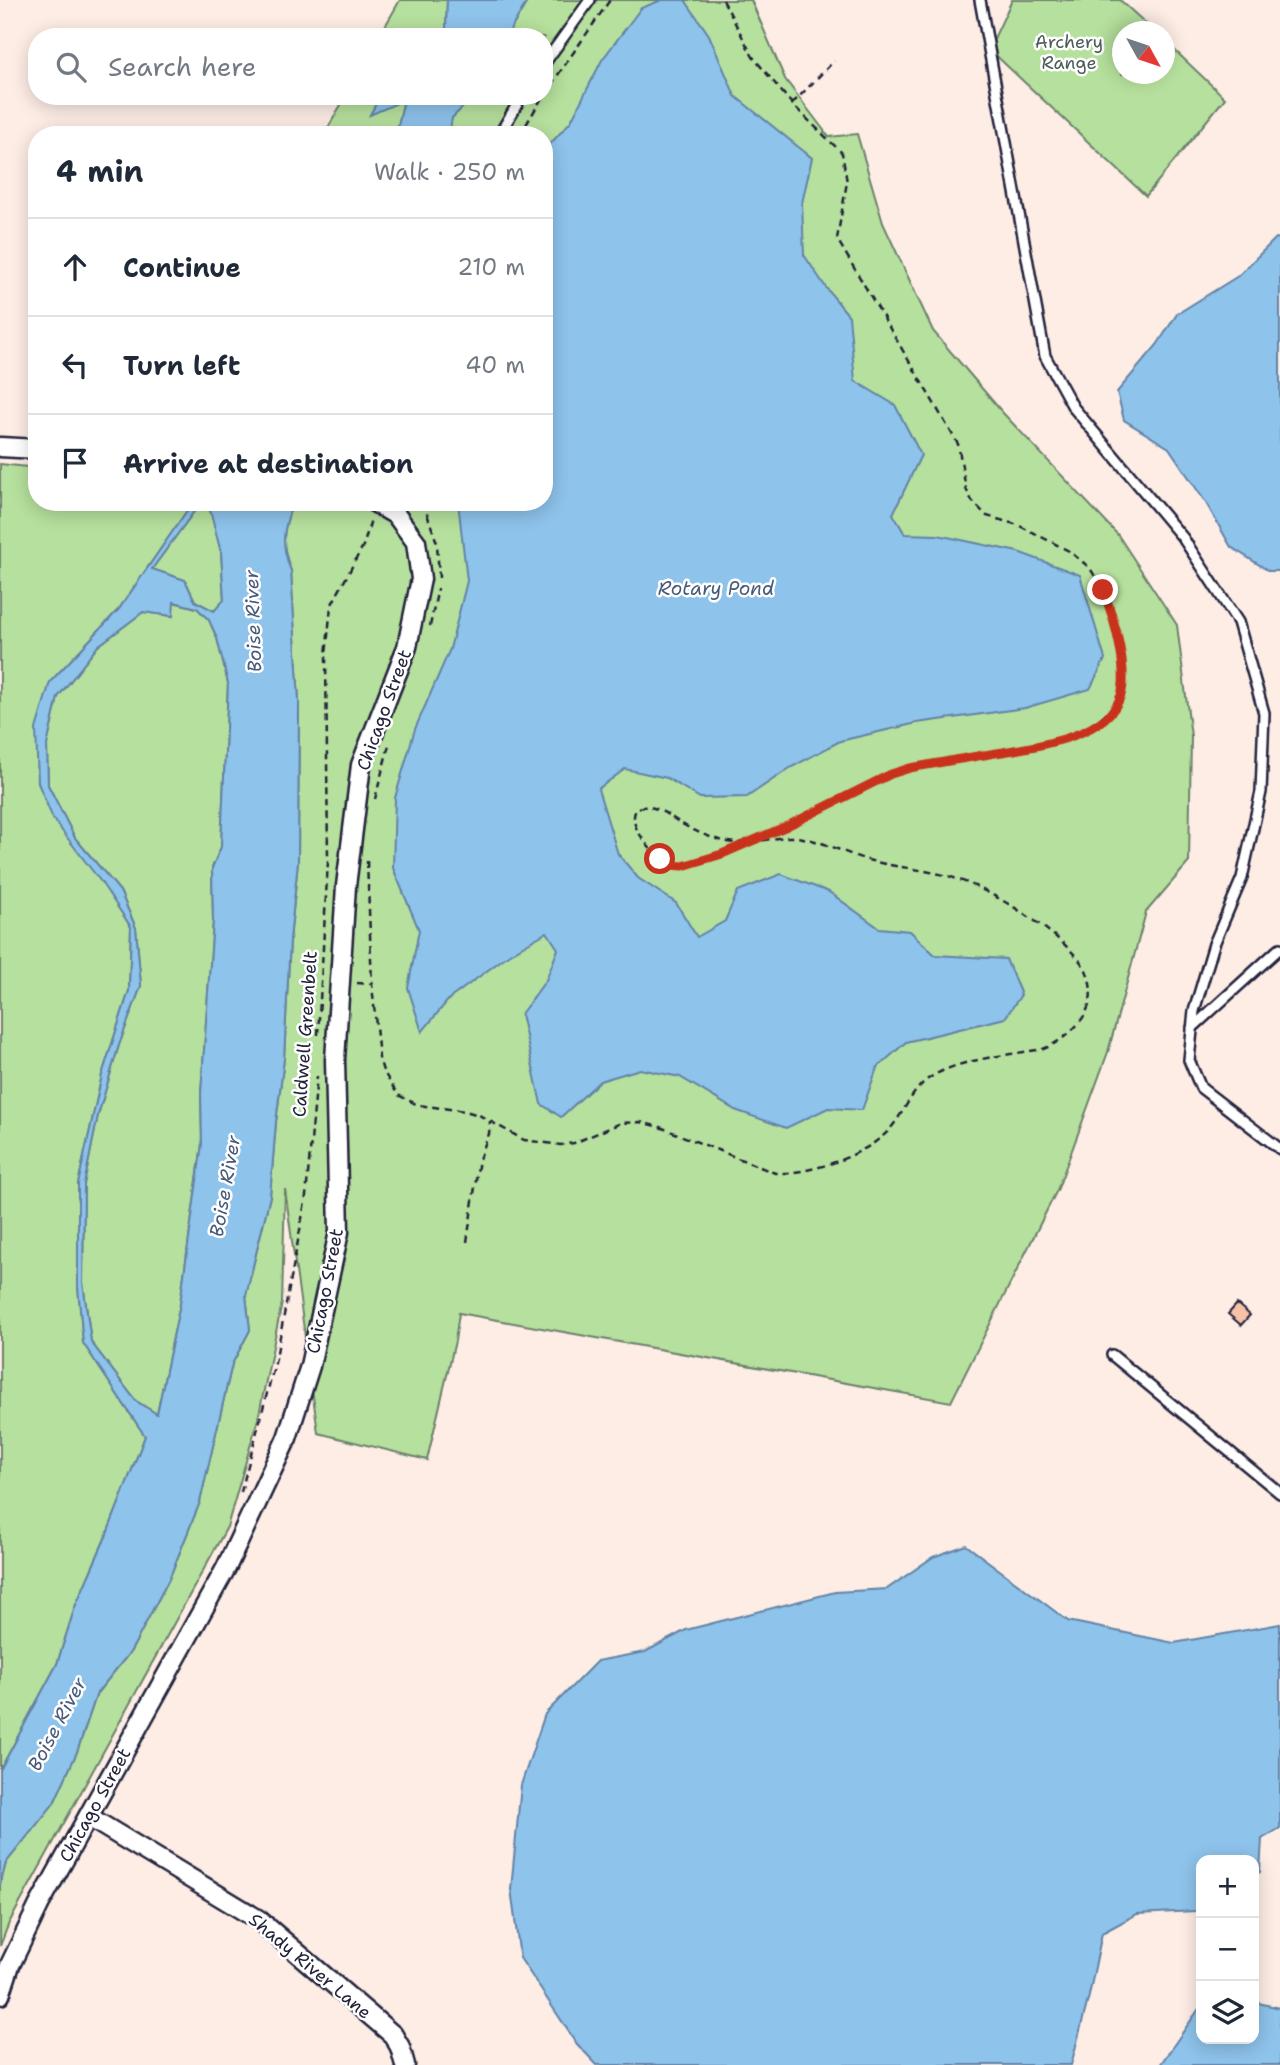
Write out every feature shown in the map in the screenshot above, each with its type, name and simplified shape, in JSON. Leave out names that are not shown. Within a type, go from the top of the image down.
[{"type":"street","points":[[0,447],[28,449]]},
{"type":"street","name":"Chicago Street","points":[[0,1994],[10,1965],[39,1905],[226,1568],[287,1438],[310,1366],[339,1232],[335,1060],[346,886],[361,765],[407,647],[421,579],[416,542],[396,516],[382,511]]},
{"type":"street","name":"Shady River Lane","points":[[89,1817],[258,1920],[393,2035],[405,2065]]},
{"type":"lane","points":[[553,51],[590,0]]},
{"type":"lane","points":[[980,0],[1045,356],[1073,407],[1183,538],[1238,622],[1264,713],[1261,792],[1242,878],[1214,944],[1194,1011],[1189,1060],[1201,1088],[1280,1149]]},
{"type":"lane","points":[[504,126],[517,105]]},
{"type":"lane","points":[[1192,1028],[1280,948]]},
{"type":"lane","points":[[1112,1355],[1280,1493]]},
{"type":"path","points":[[553,83],[610,0]]},
{"type":"path","points":[[367,850],[372,984],[379,1058],[383,1071],[398,1095],[418,1105],[464,1111],[490,1121],[524,1140],[561,1145],[574,1143],[621,1122],[640,1122],[660,1127],[775,1173],[807,1171],[866,1149],[878,1141],[890,1130],[919,1087],[938,1073],[969,1063],[1043,1049],[1055,1044],[1066,1036],[1090,1003],[1089,980],[1078,960],[1039,925],[977,887],[944,875],[869,860],[806,838],[791,836],[751,841],[725,842],[685,826],[650,807],[636,809],[633,816],[638,832],[660,859],[671,865],[698,863],[751,841],[787,826],[891,774],[910,768],[1044,745],[1069,738],[1090,727],[1115,707],[1121,695],[1123,677],[1114,618],[1103,590],[1090,568],[1069,551],[1018,526],[987,516],[972,501],[965,489],[958,444],[837,239],[847,181],[842,153],[792,104],[753,57],[723,0]]},
{"type":"path","points":[[792,104],[834,61]]},
{"type":"path","points":[[526,126],[538,105]]},
{"type":"path","name":"Caldwell Greenbelt","points":[[318,1046],[328,861],[327,643],[331,606],[364,544],[372,511]]},
{"type":"path","points":[[375,799],[393,733]]},
{"type":"path","name":"Caldwell Greenbelt","points":[[239,1499],[275,1363],[298,1241],[306,1196],[317,1069]]},
{"type":"path","points":[[467,1242],[479,1159],[489,1134],[490,1121]]},
{"type":"green space","points":[[400,0],[447,0],[446,28],[384,28]]},
{"type":"green space","points":[[528,0],[751,0],[785,79],[829,137],[857,134],[883,223],[933,331],[1002,412],[1118,535],[1177,625],[1191,736],[1189,862],[1146,912],[1108,1052],[1058,1188],[951,1402],[459,1313],[427,1460],[318,1433],[285,1189],[282,1303],[258,1419],[227,1527],[9,1923],[0,1946],[0,1885],[6,1863],[54,1803],[77,1752],[97,1693],[131,1651],[169,1579],[200,1502],[232,1364],[250,1330],[246,1295],[270,1196],[284,1059],[290,940],[298,862],[299,701],[291,571],[284,544],[290,511],[553,511],[553,126],[450,126],[451,118],[465,105],[553,105],[553,28],[511,28]]},
{"type":"green space","name":"Archery Range","points":[[1012,0],[1120,0],[1143,21],[1112,21],[1112,84],[1175,84],[1175,50],[1225,98],[1146,196],[989,49]]},
{"type":"green space","points":[[341,105],[376,105],[371,114],[391,105],[403,105],[398,126],[329,126]]},
{"type":"green space","points":[[0,464],[28,467],[28,511],[187,511],[119,609],[50,682],[38,783],[131,927],[129,991],[102,1075],[78,1184],[78,1286],[83,1343],[145,1436],[75,1607],[57,1664],[0,1770]]},
{"type":"green space","points":[[194,511],[210,511],[221,552],[224,601],[214,611],[195,601],[185,580],[152,569]]},
{"type":"green space","points":[[173,602],[197,608],[209,620],[217,638],[228,683],[221,847],[212,868],[213,921],[201,1093],[202,1144],[180,1304],[157,1414],[136,1401],[91,1342],[83,1283],[84,1184],[98,1115],[119,1045],[141,986],[136,928],[120,891],[75,838],[48,785],[47,745],[58,697],[98,646],[143,612],[173,616]]},
{"type":"water","points":[[447,0],[528,0],[511,28],[446,28]]},
{"type":"water","name":"Rotary Pond","points":[[662,0],[685,0],[709,35],[735,96],[812,158],[802,203],[804,255],[849,316],[855,381],[895,405],[921,455],[893,514],[905,534],[938,535],[1018,552],[1080,575],[1105,659],[1090,689],[1025,708],[917,723],[840,741],[790,768],[747,797],[700,798],[667,778],[625,769],[598,789],[618,854],[638,878],[676,903],[697,937],[725,921],[738,891],[781,874],[829,892],[879,928],[910,931],[935,955],[1006,959],[1021,995],[1005,1018],[906,1042],[877,1068],[862,1110],[828,1108],[786,1128],[735,1110],[680,1077],[640,1069],[600,1081],[561,1117],[541,1104],[521,1014],[546,980],[558,949],[547,932],[511,953],[449,999],[422,1032],[408,988],[419,930],[393,868],[395,798],[415,729],[450,649],[467,581],[459,511],[553,511],[553,141],[571,121],[602,60],[641,8]]},
{"type":"water","points":[[375,105],[393,105],[370,115]]},
{"type":"water","points":[[403,105],[465,105],[452,118],[451,126],[398,126]]},
{"type":"water","points":[[1276,238],[1280,239],[1280,571],[1269,571],[1231,547],[1206,503],[1169,448],[1124,420],[1117,392],[1157,345],[1177,314],[1238,276]]},
{"type":"water","name":"Boise River","points":[[187,511],[194,511],[152,569],[185,580],[195,601],[214,611],[224,600],[221,552],[210,511],[290,511],[284,544],[291,571],[299,701],[298,862],[290,940],[284,1059],[270,1196],[246,1295],[250,1330],[232,1364],[200,1502],[169,1579],[131,1651],[97,1693],[77,1752],[54,1803],[6,1863],[0,1885],[0,1770],[57,1664],[75,1607],[145,1436],[83,1343],[78,1286],[78,1184],[102,1075],[129,991],[131,927],[53,819],[38,783],[36,729],[50,682],[119,609]],"holes":[[[174,602],[197,608],[209,620],[217,638],[228,683],[221,847],[212,868],[213,921],[201,1093],[202,1144],[180,1304],[157,1414],[136,1401],[91,1342],[83,1283],[84,1184],[98,1115],[119,1045],[141,986],[136,928],[120,891],[75,838],[48,785],[47,745],[58,697],[98,646],[143,612],[173,616]]]},
{"type":"water","points":[[966,1545],[1068,1621],[1174,1643],[1280,1624],[1280,1828],[1262,1839],[1260,1872],[1259,1855],[1196,1855],[1196,1910],[1137,1914],[1102,1933],[1071,2065],[597,2065],[577,2044],[520,1958],[511,1889],[521,1785],[545,1714],[597,1661],[645,1652],[686,1630],[835,1592],[887,1589],[933,1557]]},
{"type":"water","points":[[1259,2003],[1280,2008],[1280,2065],[1160,2065],[1196,2013],[1196,2044],[1259,2044]]},
{"type":"building","points":[[1237,1304],[1250,1315],[1241,1325],[1228,1314]]},
{"type":"route","points":[[660,859],[671,865],[698,863],[787,826],[891,774],[910,768],[1044,745],[1069,738],[1090,727],[1115,707],[1121,695],[1123,677],[1114,618],[1103,590]]}]
